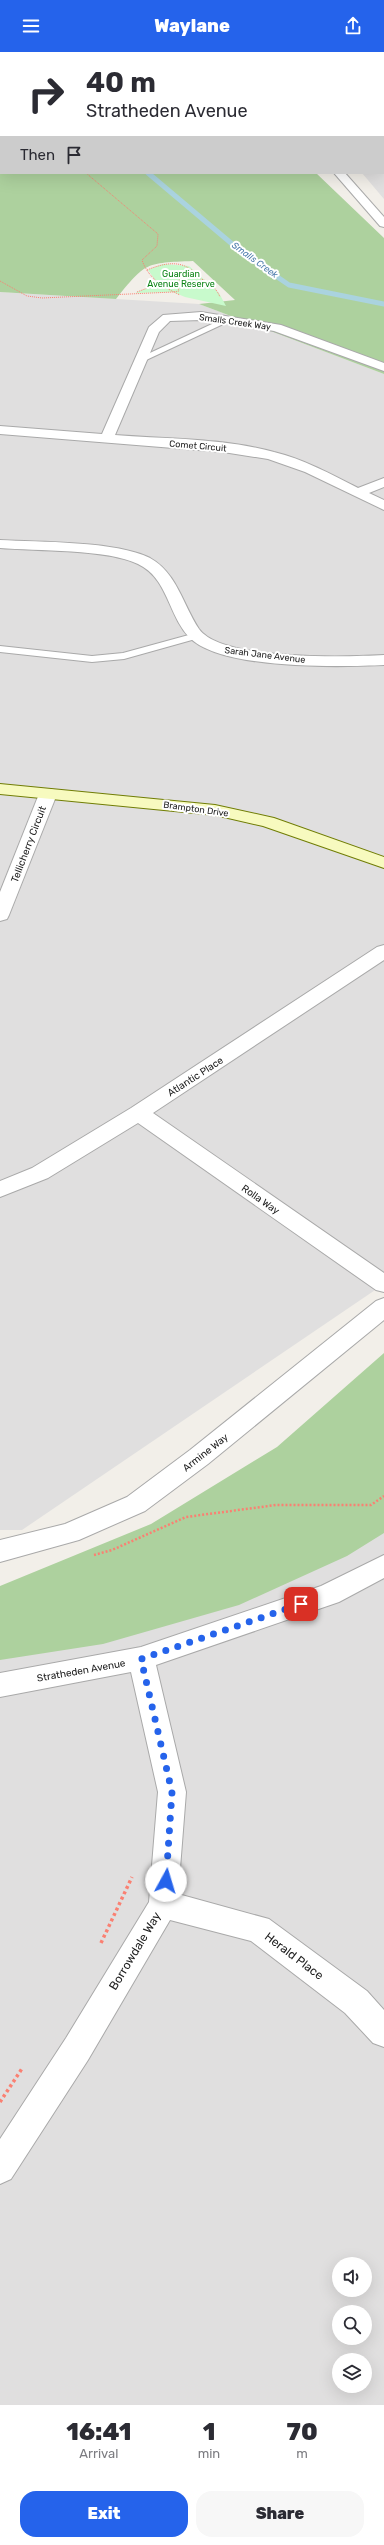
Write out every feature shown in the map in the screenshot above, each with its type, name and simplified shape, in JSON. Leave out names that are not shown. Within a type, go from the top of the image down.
[{"type":"street","points":[[340,174],[384,224]]},
{"type":"street","name":"Smalls Creek Way","points":[[107,438],[153,330],[167,318],[201,316],[230,319],[277,328],[384,367]]},
{"type":"street","name":"Comet Circuit","points":[[0,430],[223,448],[271,455],[310,469],[360,492],[384,506]]},
{"type":"street","points":[[360,492],[384,482]]},
{"type":"street","points":[[0,544],[113,553],[143,561],[164,577],[196,636]]},
{"type":"street","name":"Sarah Jane Avenue","points":[[196,636],[220,649],[257,656],[351,663],[384,660]]},
{"type":"street","name":"Brampton Drive","points":[[0,789],[215,810],[268,822],[384,863]]},
{"type":"street","name":"Tellicherry Circuit","points":[[0,915],[48,794]]},
{"type":"street","name":"Atlantic Place","points":[[0,1189],[40,1173],[138,1113],[384,951]]},
{"type":"street","name":"Rolla Way","points":[[138,1113],[384,1284]]},
{"type":"street","name":"Armine Way","points":[[0,1551],[70,1533],[136,1504],[199,1457],[384,1307]]},
{"type":"street","name":"Stratheden Avenue","points":[[0,1685],[141,1659],[330,1594],[384,1566]]},
{"type":"street","name":"Borrowdale Way","points":[[0,2168],[77,2050],[163,1905],[172,1792],[141,1659]]},
{"type":"street","name":"Herald Place","points":[[163,1905],[197,1912],[259,1929],[356,2002],[384,2032]]},
{"type":"lane","points":[[141,359],[230,319]]},
{"type":"lane","points":[[0,650],[92,659],[124,656],[196,636]]},
{"type":"path","points":[[87,174],[158,234],[157,246],[142,260],[147,270],[159,285],[149,286],[135,294]]},
{"type":"path","points":[[147,270],[163,264],[181,264],[189,266],[196,274],[195,277]]},
{"type":"path","points":[[0,281],[27,296],[42,298],[174,292],[178,290],[176,282],[178,280],[195,277],[201,278],[217,291],[222,300]]},
{"type":"path","points":[[89,1556],[112,1550],[186,1517],[276,1505],[371,1505],[384,1496]]},
{"type":"path","points":[[99,1947],[135,1870]]},
{"type":"path","points":[[0,2102],[26,2064]]},
{"type":"shaded area","points":[[363,174],[384,174],[384,199]]},
{"type":"shaded area","points":[[0,292],[199,304],[384,374],[384,1284],[22,1530],[0,1530]]},
{"type":"shaded area","points":[[384,1466],[384,2405],[0,2405],[0,1621]]},
{"type":"green space","points":[[0,174],[317,174],[384,238],[384,374],[199,304],[235,300],[193,261],[155,264],[148,267],[134,278],[116,299],[0,292]]},
{"type":"green space","name":"Guardian Avenue Reserve","points":[[163,264],[189,266],[219,293],[226,306],[185,297],[173,292],[135,293],[158,284],[148,270]]},
{"type":"green space","points":[[384,1353],[384,1533],[347,1556],[239,1605],[103,1644],[0,1660],[0,1586],[151,1524],[277,1447]]},
{"type":"waterway","name":"Smalls Creek","points":[[149,174],[244,254],[289,285],[384,304]]},
{"type":"route","points":[[166,1881],[172,1792],[141,1659],[301,1604]]}]
